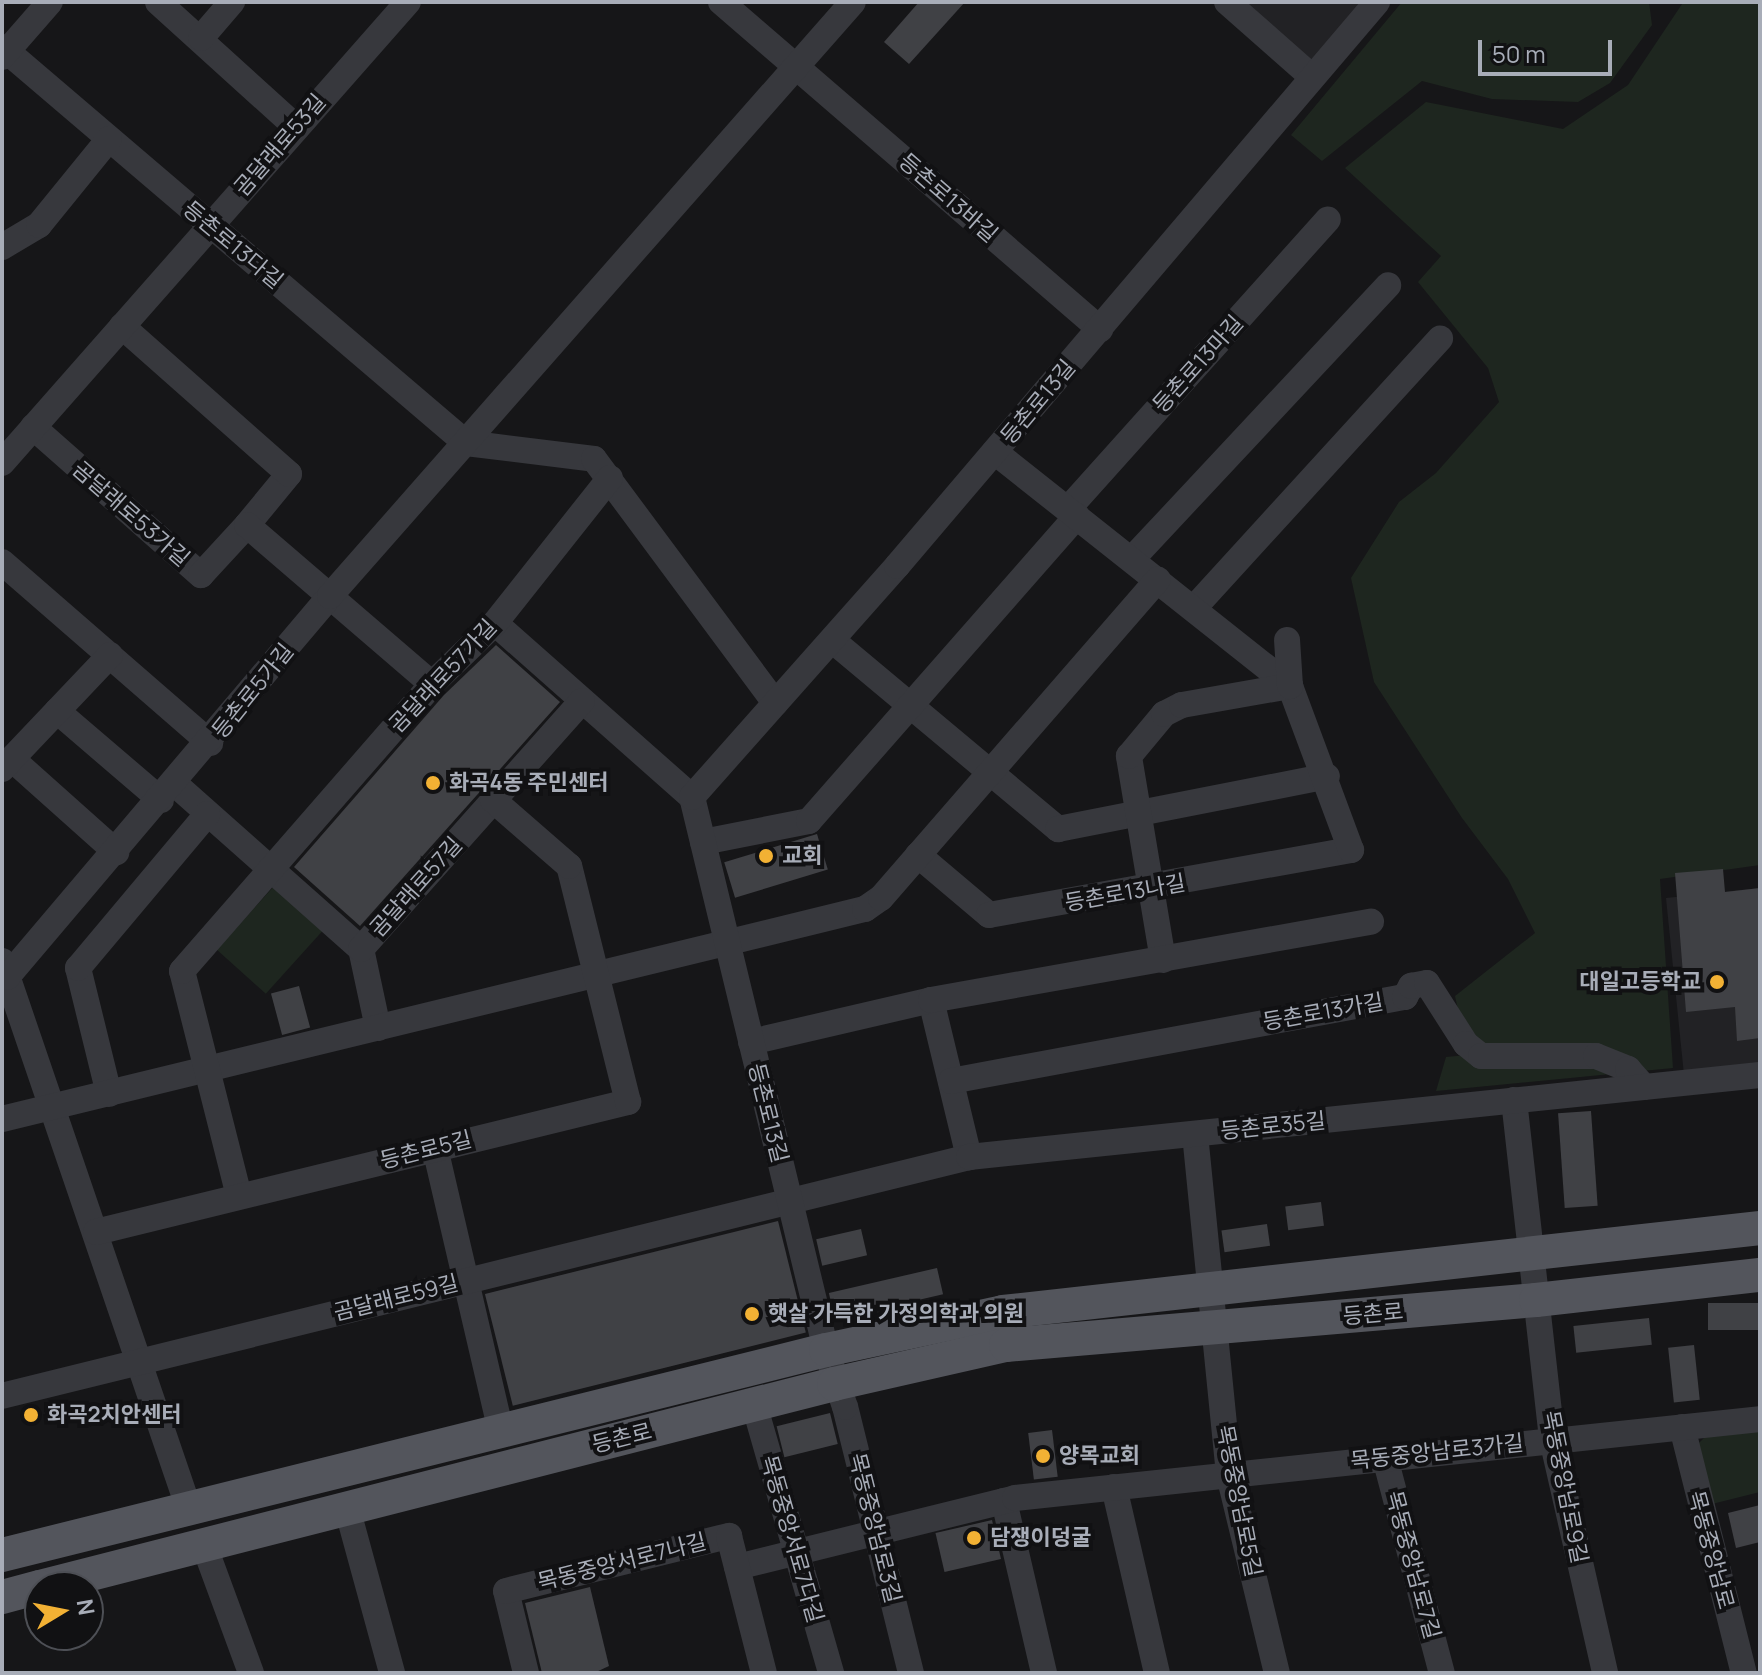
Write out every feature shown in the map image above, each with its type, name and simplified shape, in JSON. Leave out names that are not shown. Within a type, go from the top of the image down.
[{"type":"main road","name":"등촌로","points":[[2,1555],[826,1350],[1003,1312],[1760,1228]]},
{"type":"main road","name":"등촌로","points":[[102,1571],[754,1404],[1006,1345],[1536,1300],[1760,1275]]},
{"type":"main road","name":"등촌로","points":[[2,1597],[24,1591]]},
{"type":"street","points":[[4,51],[50,2]]},
{"type":"street","points":[[158,2],[296,127]]},
{"type":"street","points":[[201,38],[232,2]]},
{"type":"street","name":"곰달래로53길","points":[[2,463],[408,2]]},
{"type":"street","name":"등촌로13바길","points":[[721,2],[1100,329]]},
{"type":"street","points":[[466,443],[853,2]]},
{"type":"street","points":[[1227,2],[1312,77]]},
{"type":"street","name":"등촌로13길","points":[[834,1384],[692,797],[995,452],[1377,2]]},
{"type":"street","name":"등촌로13다길","points":[[4,51],[466,443]]},
{"type":"street","points":[[2,247],[39,225],[109,139]]},
{"type":"street","name":"등촌로13마길","points":[[1072,512],[1328,219]]},
{"type":"street","points":[[1132,559],[1388,285]]},
{"type":"street","name":"곰달래로53가길","points":[[33,427],[201,575],[247,525],[289,474],[122,326]]},
{"type":"street","points":[[1194,608],[1440,339]]},
{"type":"street","points":[[466,443],[594,459],[775,703]]},
{"type":"street","name":"등촌로5가길","points":[[5,969],[116,852],[330,596],[466,443]]},
{"type":"street","points":[[995,452],[1290,686]]},
{"type":"street","name":"곰달래로57가길","points":[[210,1070],[182,971],[432,684],[495,623],[610,478]]},
{"type":"street","points":[[703,842],[809,821],[911,705],[1072,512]]},
{"type":"street","points":[[247,525],[432,684]]},
{"type":"street","points":[[2,562],[210,743]]},
{"type":"street","points":[[2,1119],[865,909],[918,855],[1158,579]]},
{"type":"street","points":[[495,623],[692,797]]},
{"type":"street","points":[[832,640],[992,770],[1058,829],[1139,817],[1327,776],[1290,686],[1287,640]]},
{"type":"street","points":[[110,655],[7,764],[116,852]]},
{"type":"street","points":[[1163,960],[1129,756],[1164,714],[1182,705],[1290,686]]},
{"type":"street","name":"곰달래로57길","points":[[378,1028],[361,949],[582,701]]},
{"type":"street","points":[[57,711],[168,792],[207,814],[361,949]]},
{"type":"street","name":"등촌로13나길","points":[[918,855],[989,915],[1151,889],[1351,850],[1327,776]]},
{"type":"street","points":[[493,800],[569,866],[598,972]]},
{"type":"street","points":[[109,1094],[78,968],[207,814]]},
{"type":"street","points":[[751,1042],[931,1000],[1371,922]]},
{"type":"street","points":[[5,969],[189,1509]]},
{"type":"street","name":"등촌로5길","points":[[96,1232],[628,1102],[598,972]]},
{"type":"street","name":"등촌로13가길","points":[[951,1081],[1405,997],[1411,986],[1427,983],[1466,1044],[1481,1056],[1596,1056],[1628,1069],[1644,1087]]},
{"type":"street","points":[[931,1000],[969,1157]]},
{"type":"street","points":[[210,1070],[239,1196]]},
{"type":"street","name":"등촌로35길","points":[[790,1201],[969,1157],[1760,1075]]},
{"type":"street","points":[[1514,1100],[1536,1300]]},
{"type":"street","points":[[1195,1134],[1211,1327]]},
{"type":"street","points":[[435,1148],[501,1431]]},
{"type":"street","name":"곰달래로59길","points":[[2,1396],[790,1201]]},
{"type":"street","name":"목동중앙남로9길","points":[[1536,1300],[1552,1439],[1605,1673]]},
{"type":"street","name":"목동중앙남로5길","points":[[1211,1327],[1229,1475],[1277,1673]]},
{"type":"street","name":"목동중앙남로3길","points":[[834,1384],[845,1407],[911,1673]]},
{"type":"street","name":"목동중앙서로7다길","points":[[754,1404],[831,1673]]},
{"type":"street","name":"목동중앙남로3가길","points":[[737,1567],[1004,1501],[1552,1439],[1760,1419]]},
{"type":"street","name":"목동중앙남로","points":[[1682,1427],[1744,1673]]},
{"type":"street","name":"목동중앙남로7길","points":[[1385,1458],[1442,1673]]},
{"type":"street","points":[[1114,1487],[1157,1673]]},
{"type":"street","points":[[1004,1501],[1044,1673]]},
{"type":"street","points":[[347,1508],[392,1673]]},
{"type":"street","name":"목동중앙서로7나길","points":[[526,1673],[506,1591],[729,1536],[764,1673]]},
{"type":"street","points":[[204,1545],[243,1672]]},
{"type":"shaded area","points":[[1227,2],[1377,2],[1312,77]]},
{"type":"shaded area","points":[[1402,2],[1649,2],[1652,25],[1610,83],[1578,102],[1492,99],[1422,81],[1322,161],[1291,135]]},
{"type":"shaded area","points":[[1760,2],[1760,865],[1660,879],[1673,1068],[1436,1091],[1446,1057],[1468,1055],[1455,996],[1535,933],[1508,879],[1462,818],[1374,682],[1351,578],[1399,502],[1436,473],[1499,402],[1488,368],[1418,282],[1441,256],[1345,168],[1426,102],[1563,129],[1628,85],[1682,4]]},
{"type":"shaded area","points":[[275,885],[324,929],[266,994],[217,950]]},
{"type":"shaded area","name":"대일고등학교","points":[[1760,888],[1760,1067],[1684,1075],[1666,898]]},
{"type":"shaded area","points":[[1760,1427],[1760,1492],[1708,1505],[1695,1447],[1711,1431]]},
{"type":"building","points":[[919,2],[965,2],[909,64],[884,42]]},
{"type":"building","name":"화곡4동 주민센터","points":[[496,645],[560,702],[360,926],[294,867],[444,695]]},
{"type":"building","points":[[817,834],[828,869],[735,898],[724,862]]},
{"type":"building","name":"대일고등학교","points":[[1723,869],[1725,892],[1760,888],[1760,1038],[1737,1041],[1735,1007],[1686,1012],[1675,873]]},
{"type":"building","points":[[299,986],[310,1028],[282,1035],[271,994]]},
{"type":"building","points":[[1591,1111],[1598,1206],[1565,1208],[1558,1113]]},
{"type":"building","points":[[1321,1202],[1324,1226],[1288,1230],[1285,1206]]},
{"type":"building","points":[[778,1221],[806,1333],[513,1406],[485,1294]]},
{"type":"building","points":[[1267,1224],[1270,1246],[1225,1252],[1221,1230]]},
{"type":"building","points":[[861,1229],[867,1255],[822,1266],[816,1239]]},
{"type":"building","points":[[937,1268],[943,1294],[835,1319],[829,1293]]},
{"type":"building","points":[[1708,1303],[1760,1303],[1760,1330],[1708,1330]]},
{"type":"building","points":[[1649,1318],[1652,1345],[1576,1353],[1573,1326]]},
{"type":"building","points":[[1694,1345],[1700,1400],[1674,1402],[1668,1348]]},
{"type":"building","points":[[830,1413],[838,1444],[784,1457],[777,1426]]},
{"type":"building","name":"양목교회","points":[[1052,1430],[1058,1477],[1034,1480],[1028,1433]]},
{"type":"building","points":[[1760,1505],[1760,1542],[1736,1548],[1728,1513]]},
{"type":"building","points":[[992,1520],[1001,1559],[944,1572],[935,1533]]},
{"type":"building","points":[[590,1587],[609,1666],[594,1673],[542,1673],[525,1603]]},
{"type":"place","name":"화곡4동 주민센터","points":[[433,783]]},
{"type":"place","name":"교회","points":[[766,856]]},
{"type":"place","name":"대일고등학교","points":[[1717,982]]},
{"type":"place","name":"햇살 가득한 가정의학과 의원","points":[[752,1314]]},
{"type":"place","name":"화곡2치안센터","points":[[31,1415]]},
{"type":"place","name":"양목교회","points":[[1043,1456]]},
{"type":"place","name":"담쟁이덩굴","points":[[974,1538]]}]
